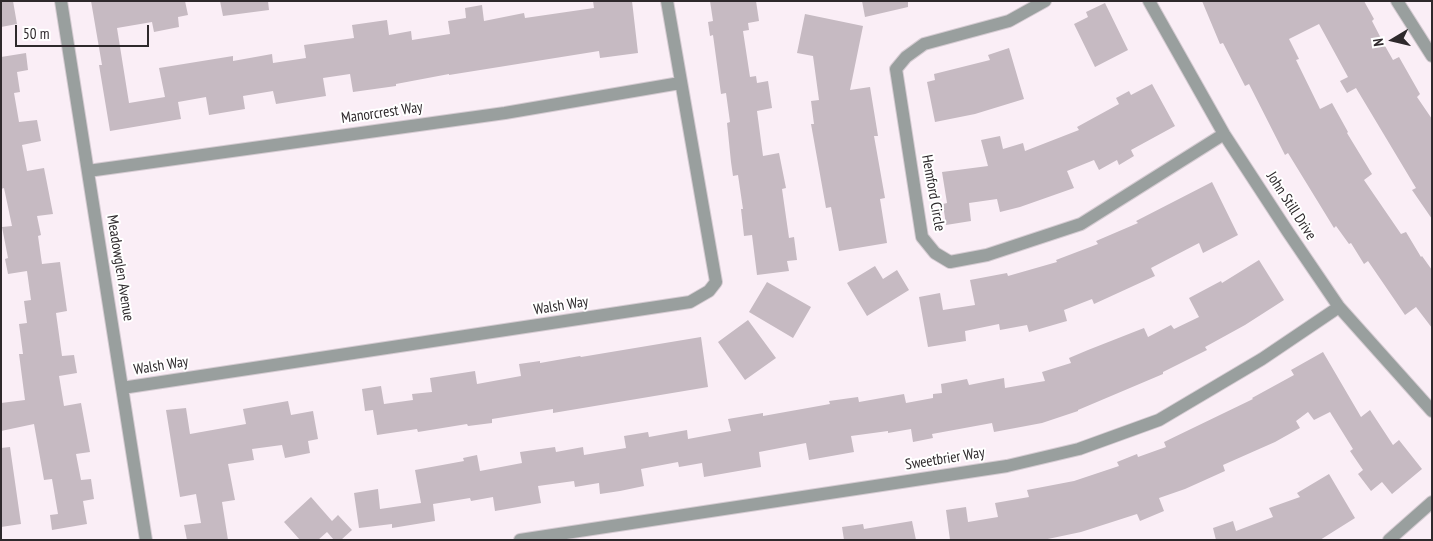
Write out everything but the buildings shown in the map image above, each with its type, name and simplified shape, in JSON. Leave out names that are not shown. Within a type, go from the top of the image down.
[{"type":"street","name":"Meadowglen Avenue","points":[[61,1],[146,540]]},
{"type":"street","name":"Walsh Way","points":[[122,388],[690,302],[709,291],[716,282],[667,1]]},
{"type":"street","name":"Hemford Circle","points":[[1045,1],[1009,21],[924,44],[906,57],[896,69],[922,237],[935,253],[950,262],[987,255],[1081,224],[1224,134]]},
{"type":"street","name":"John Still Drive","points":[[1149,1],[1224,134],[1339,307],[1432,411]]},
{"type":"street","points":[[1397,1],[1432,56]]},
{"type":"street","name":"Manorcrest Way","points":[[88,171],[506,113],[680,83]]},
{"type":"street","name":"Sweetbrier Way","points":[[520,540],[1007,466],[1079,449],[1159,420],[1262,359],[1339,307]]},
{"type":"street","points":[[1389,540],[1432,502]]}]
